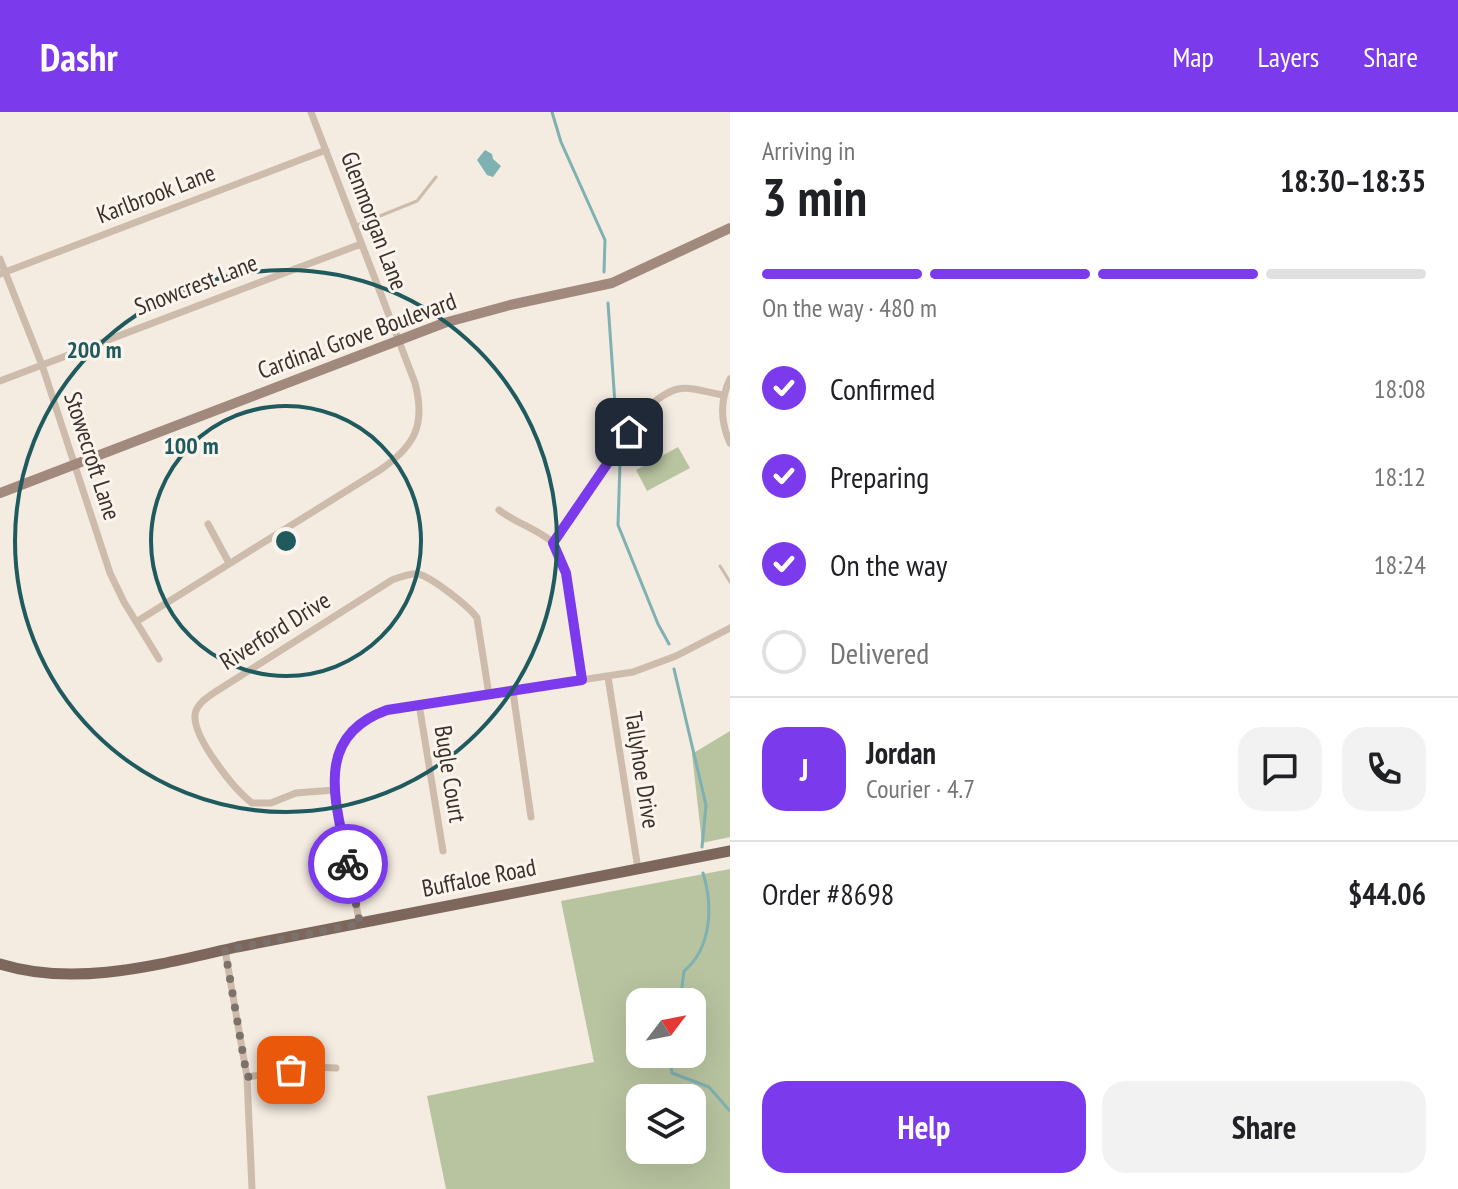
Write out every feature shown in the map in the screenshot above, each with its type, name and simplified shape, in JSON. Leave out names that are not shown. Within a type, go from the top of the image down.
[{"type":"main road","name":"Buffaloe Road","points":[[0,964],[49,972],[95,973],[169,963],[730,851]]},
{"type":"street","name":"Glenmorgan Lane","points":[[136,622],[380,470],[407,447],[419,423],[415,383],[311,112]]},
{"type":"street","name":"Karlbrook Lane","points":[[3,273],[326,150]]},
{"type":"street","name":"Cardinal Grove Boulevard","points":[[0,493],[475,314],[612,283],[730,228]]},
{"type":"street","name":"Snowcrest Lane","points":[[0,381],[361,244]]},
{"type":"street","name":"Stowecroft Lane","points":[[0,259],[42,365],[110,573],[159,659]]},
{"type":"street","points":[[730,379],[722,395],[723,421],[730,443]]},
{"type":"street","points":[[553,543],[644,410],[664,393],[681,387],[722,395]]},
{"type":"street","points":[[499,510],[553,543],[566,573],[582,680]]},
{"type":"street","points":[[208,524],[229,563]]},
{"type":"street","name":"Riverford Drive","points":[[334,790],[296,793],[271,803],[252,803],[234,786],[196,726],[198,706],[215,692],[392,580],[415,573],[425,576],[471,609],[477,618],[489,695]]},
{"type":"street","points":[[360,924],[334,790],[337,755],[344,739],[356,725],[387,710],[633,672],[676,656],[730,628]]},
{"type":"street","name":"Tallyhoe Drive","points":[[608,677],[638,869]]},
{"type":"street","points":[[513,692],[531,817]]},
{"type":"street","name":"Bugle Court","points":[[419,704],[443,851]]},
{"type":"street","points":[[225,950],[247,1077],[252,1189]]},
{"type":"street","points":[[247,1077],[313,1067],[336,1068]]},
{"type":"lane","points":[[355,226],[417,201],[436,177]]},
{"type":"lane","points":[[720,566],[730,582]]},
{"type":"green space","points":[[678,447],[690,468],[647,491],[636,470]]},
{"type":"green space","points":[[730,731],[730,837],[702,843],[692,754]]},
{"type":"green space","points":[[730,869],[730,1189],[446,1189],[427,1096],[594,1062],[561,901]]},
{"type":"water","points":[[485,150],[501,166],[493,177],[487,175],[477,160]]},
{"type":"waterway","points":[[552,112],[561,142],[605,240],[604,272]]},
{"type":"waterway","points":[[608,303],[614,434]]},
{"type":"waterway","points":[[620,463],[618,525],[669,644]]},
{"type":"waterway","points":[[674,669],[706,805],[702,847]]},
{"type":"waterway","points":[[682,988],[684,971],[700,950],[708,925],[708,899],[703,873]]},
{"type":"waterway","points":[[671,1068],[672,1073],[709,1087],[730,1111]]},
{"type":"way so far","points":[[291,1070],[247,1077],[225,950],[360,924],[348,864]]},
{"type":"route","points":[[348,864],[334,790],[334,771],[344,739],[356,725],[387,710],[582,680],[566,573],[553,543],[629,432]]}]
